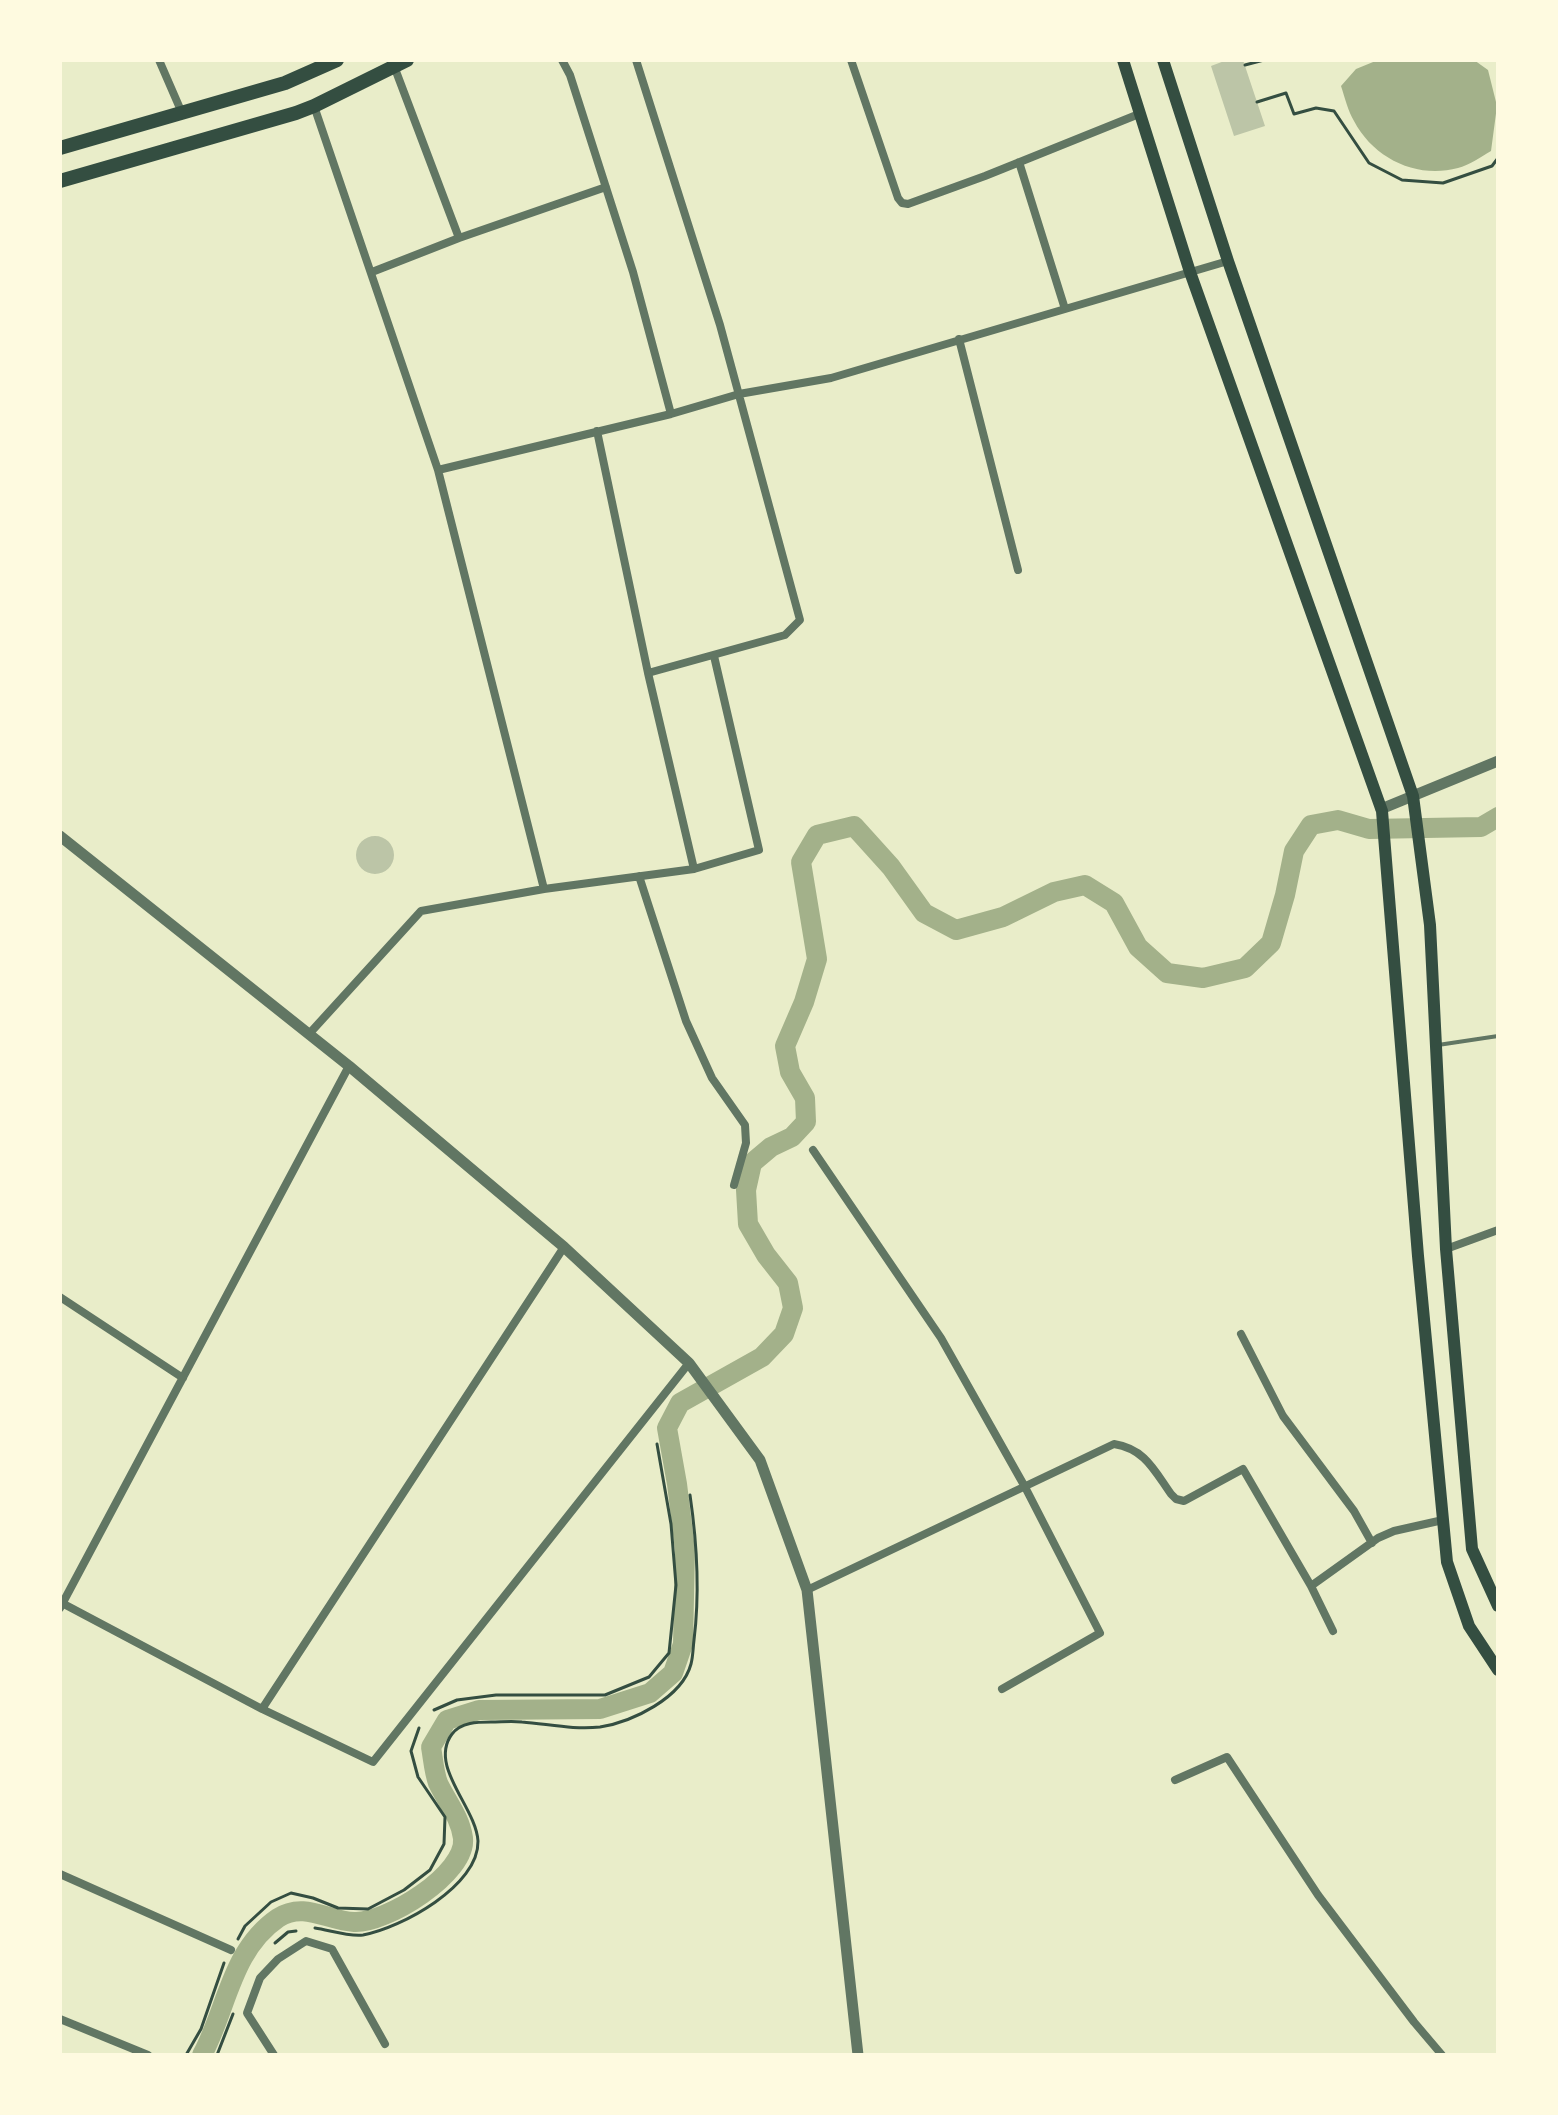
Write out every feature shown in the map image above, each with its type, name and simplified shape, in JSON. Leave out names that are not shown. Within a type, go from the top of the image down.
[{"type":"main road","points":[[60,148],[285,83],[337,60]]},
{"type":"main road","points":[[1123,60],[1190,272],[1382,810],[1416,1240],[1447,1562],[1469,1626],[1498,1670]]},
{"type":"main road","points":[[1163,60],[1228,261],[1413,797],[1430,925],[1446,1249],[1472,1549],[1497,1602]]},
{"type":"main road","points":[[60,181],[314,106],[400,63]]},
{"type":"street","points":[[159,60],[182,113]]},
{"type":"street","points":[[562,60],[570,75],[633,272],[671,414]]},
{"type":"street","points":[[636,60],[720,325],[800,620],[785,635],[648,673]]},
{"type":"street","points":[[851,60],[902,203],[913,203],[1139,114]]},
{"type":"street","points":[[400,63],[459,238]]},
{"type":"street","points":[[314,106],[438,470],[544,889]]},
{"type":"street","points":[[1019,162],[1065,309]]},
{"type":"street","points":[[372,272],[606,187]]},
{"type":"street","points":[[438,470],[671,414],[739,394],[831,378],[1228,261]]},
{"type":"street","points":[[959,339],[1018,570]]},
{"type":"street","points":[[597,431],[648,673],[694,869]]},
{"type":"street","points":[[309,1034],[421,911],[544,889],[694,869],[759,850],[714,656]]},
{"type":"street","points":[[1382,810],[1498,761]]},
{"type":"street","points":[[60,836],[349,1066],[564,1247],[689,1363],[760,1460],[807,1590],[858,2055]]},
{"type":"street","points":[[639,876],[686,1021],[712,1078],[745,1125],[746,1143],[734,1185]]},
{"type":"street","points":[[349,1066],[61,1604],[262,1709],[373,1762],[689,1363]]},
{"type":"street","points":[[813,1150],[941,1338],[1025,1487],[1100,1633],[1002,1689]]},
{"type":"street","points":[[1446,1249],[1498,1230]]},
{"type":"street","points":[[262,1709],[564,1247]]},
{"type":"street","points":[[60,1297],[183,1378]]},
{"type":"street","points":[[1241,1334],[1283,1416],[1354,1511],[1372,1543]]},
{"type":"street","points":[[807,1590],[1114,1444],[1126,1446],[1145,1457],[1171,1494],[1184,1501],[1243,1469],[1311,1586],[1333,1631]]},
{"type":"street","points":[[1311,1586],[1394,1531],[1443,1520]]},
{"type":"street","points":[[1175,1780],[1227,1757],[1318,1895],[1442,2055]]},
{"type":"street","points":[[60,1874],[231,1950]]},
{"type":"street","points":[[274,2055],[247,2013],[260,1978],[278,1959],[306,1941],[332,1949],[385,2044]]},
{"type":"street","points":[[60,2019],[148,2055]]},
{"type":"lane","points":[[1436,1045],[1498,1036]]},
{"type":"path","points":[[1245,65],[1264,60]]},
{"type":"path","points":[[1257,102],[1286,93],[1294,114],[1316,108],[1334,111],[1369,163],[1402,180],[1443,183],[1492,166],[1498,158]]},
{"type":"path","points":[[427,1718],[435,1709],[457,1700],[496,1695],[605,1695],[649,1677],[669,1653],[676,1585],[671,1524],[657,1444]]},
{"type":"path","points":[[311,1927],[360,1936],[400,1924],[439,1901],[470,1868],[478,1843],[473,1819],[451,1780],[447,1762],[446,1746],[454,1731],[471,1722],[518,1721],[575,1728],[602,1727],[637,1716],[671,1695],[691,1666],[697,1619],[694,1522],[690,1495]]},
{"type":"path","points":[[186,2055],[201,2029],[221,1968],[231,1950],[245,1926],[271,1902],[291,1893],[338,1908],[368,1909],[404,1890],[430,1870],[444,1844],[445,1817],[418,1777],[411,1751],[420,1727]]},
{"type":"path","points":[[271,1946],[288,1932],[300,1930]]},
{"type":"path","points":[[217,2055],[234,2011]]},
{"type":"shaded area","points":[[1378,60],[1474,60],[1488,70],[1497,106],[1491,151],[1458,168],[1427,171],[1398,163],[1373,146],[1352,117],[1341,86],[1356,69]]},
{"type":"building","points":[[1227,60],[1243,60],[1265,126],[1234,136],[1211,66]]},
{"type":"building","points":[[375,836],[388,842],[394,855],[388,868],[375,874],[362,868],[356,855],[362,842]]},
{"type":"waterway","points":[[202,2055],[240,1963],[262,1931],[278,1918],[297,1911],[344,1921],[368,1920],[403,1906],[422,1894],[452,1867],[461,1852],[463,1838],[456,1816],[438,1783],[431,1747],[447,1720],[479,1710],[600,1709],[650,1693],[673,1673],[683,1644],[685,1550],[667,1428],[680,1403],[762,1357],[784,1334],[793,1308],[788,1283],[766,1255],[748,1224],[746,1190],[752,1163],[771,1147],[792,1137],[806,1122],[805,1098],[790,1072],[785,1046],[804,1002],[817,959],[801,862],[817,835],[854,826],[891,867],[924,913],[956,930],[1003,917],[1054,892],[1085,885],[1114,903],[1138,947],[1167,973],[1203,978],[1245,968],[1271,943],[1294,851],[1311,825],[1338,820],[1369,829],[1481,827],[1498,817]]}]
